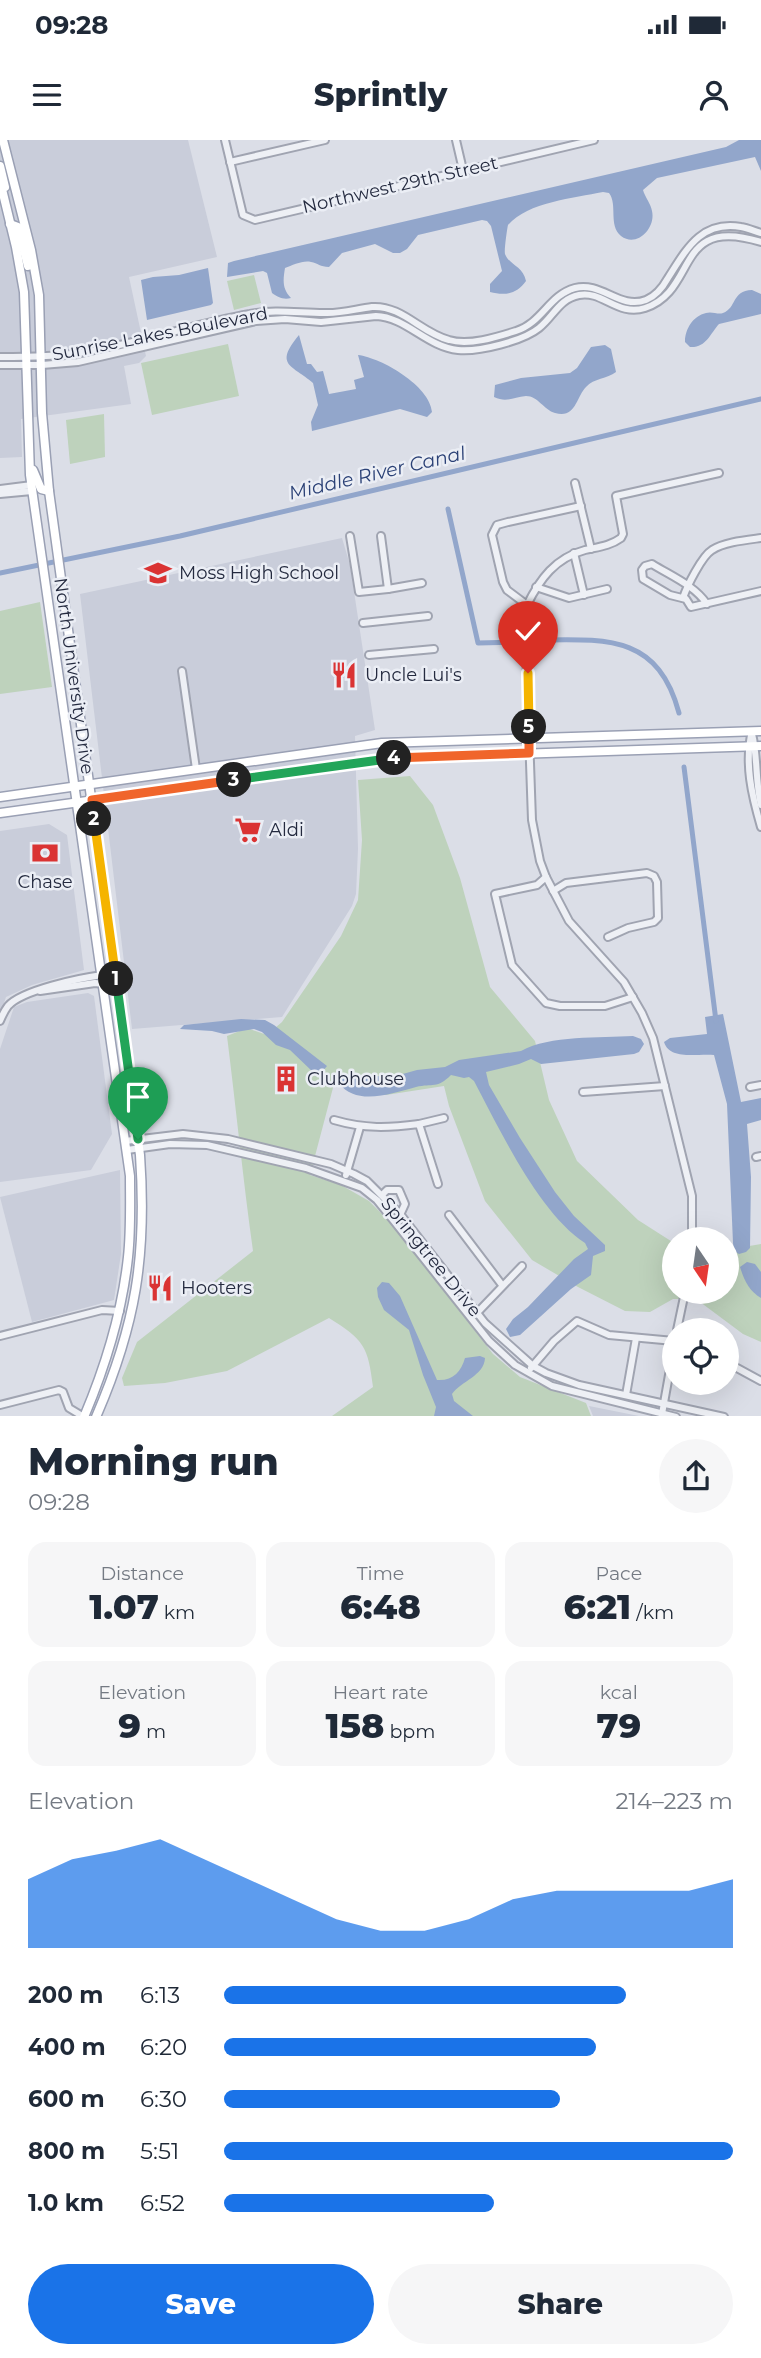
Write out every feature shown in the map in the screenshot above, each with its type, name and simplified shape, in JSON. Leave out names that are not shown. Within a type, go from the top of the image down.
[{"type":"main road","name":"North University Drive","points":[[3,140],[37,288],[48,491],[139,1143],[144,1219],[135,1295],[122,1354],[97,1416]]},
{"type":"main road","points":[[0,166],[10,207],[15,215],[22,217]]},
{"type":"main road","name":"North University Drive","points":[[0,181],[23,292],[32,488],[130,1176],[129,1244],[120,1311],[108,1358],[84,1416]]},
{"type":"main road","points":[[10,224],[18,226],[29,272],[37,288]]},
{"type":"main road","points":[[30,460],[39,486],[48,491]]},
{"type":"main road","points":[[0,797],[382,743],[756,731]]},
{"type":"main road","points":[[0,813],[375,760],[755,747]]},
{"type":"main road","points":[[99,952],[116,976]]},
{"type":"main road","points":[[102,979],[112,986],[120,1008]]},
{"type":"main road","points":[[94,1394],[95,1400],[91,1409],[97,1416]]},
{"type":"street","points":[[225,140],[230,162],[325,140]]},
{"type":"street","points":[[456,140],[463,170]]},
{"type":"street","name":"Northwest 29th Street","points":[[230,162],[243,215],[255,220],[594,140]]},
{"type":"street","name":"Sunrise Lakes Boulevard","points":[[41,361],[261,312],[325,313],[373,307],[390,309],[450,340],[477,340],[529,325],[557,296],[575,288],[593,288],[625,301],[644,300],[660,290],[689,245],[703,234],[729,227],[761,233]]},
{"type":"street","name":"Sunrise Lakes Boulevard","points":[[0,357],[27,361],[79,362],[256,321],[340,321],[376,316],[397,321],[441,346],[468,350],[528,335],[542,326],[561,303],[579,295],[591,296],[620,309],[646,308],[667,294],[692,255],[709,240],[723,235],[735,235],[761,242]]},
{"type":"street","name":"Sunrise Lakes Boulevard","points":[[0,365],[27,361]]},
{"type":"street","points":[[692,1227],[692,1196],[653,1038],[624,982],[569,921],[546,877],[536,846],[532,820],[525,620],[527,605],[536,587],[552,566],[574,553],[610,544],[621,538],[623,534],[616,496],[719,472]]},
{"type":"street","points":[[575,483],[591,549]]},
{"type":"street","points":[[0,489],[32,488]]},
{"type":"street","points":[[0,494],[32,488]]},
{"type":"street","points":[[527,605],[507,590],[503,582],[492,535],[494,530],[497,525],[581,506]]},
{"type":"street","points":[[350,536],[359,593],[422,583]]},
{"type":"street","points":[[381,536],[388,589]]},
{"type":"street","points":[[683,598],[687,586],[710,550],[761,538]]},
{"type":"street","points":[[574,553],[584,595]]},
{"type":"street","points":[[707,604],[699,593],[652,564],[642,570],[643,579],[683,598],[691,607],[707,604],[761,591]]},
{"type":"street","points":[[536,587],[569,598],[607,589]]},
{"type":"street","points":[[363,623],[428,616]]},
{"type":"street","points":[[369,655],[434,649]]},
{"type":"street","points":[[182,671],[196,769]]},
{"type":"street","points":[[756,731],[750,783],[761,827]]},
{"type":"street","points":[[755,747],[756,782],[761,804]]},
{"type":"street","points":[[553,891],[566,883],[647,873],[654,876],[660,913],[658,918],[654,922],[628,928],[608,937]]},
{"type":"street","points":[[546,877],[537,884],[495,894],[512,965],[546,1003],[560,1006],[605,1006],[633,996]]},
{"type":"street","points":[[0,1020],[8,1006],[19,998],[47,987],[102,979]]},
{"type":"street","points":[[750,1087],[761,1084]]},
{"type":"street","points":[[583,1092],[665,1086]]},
{"type":"street","points":[[334,1120],[360,1128],[391,1128],[444,1118]]},
{"type":"street","points":[[419,1124],[438,1184]]},
{"type":"street","points":[[344,1180],[360,1128]]},
{"type":"street","name":"Springtree Drive","points":[[126,1145],[183,1134],[228,1139],[314,1159],[348,1171],[367,1181],[382,1195],[425,1243],[477,1313],[502,1340],[533,1366],[579,1385],[724,1416]]},
{"type":"street","name":"Springtree Drive","points":[[139,1143],[207,1145],[306,1167],[344,1180],[369,1194],[470,1318],[503,1354],[527,1373],[552,1386],[676,1416]]},
{"type":"street","points":[[382,1195],[387,1190],[399,1190],[405,1204],[394,1222]]},
{"type":"street","points":[[449,1215],[502,1285]]},
{"type":"street","points":[[470,1318],[522,1266]]},
{"type":"street","points":[[0,1336],[102,1310],[120,1311]]},
{"type":"street","points":[[527,1373],[554,1341],[577,1321],[609,1335],[662,1340]]},
{"type":"street","points":[[626,1395],[636,1338]]},
{"type":"street","points":[[739,1369],[761,1381]]},
{"type":"street","points":[[0,1405],[59,1391],[65,1395],[69,1408],[84,1416]]},
{"type":"street","points":[[662,1414],[666,1395]]},
{"type":"street","points":[[63,1416],[69,1408]]},
{"type":"shaded area","points":[[0,140],[188,140],[217,257],[129,277],[146,356],[139,363],[124,366],[131,404],[21,419],[22,457],[0,458]]},
{"type":"shaded area","points":[[342,538],[350,565],[375,730],[355,736],[358,849],[356,894],[352,906],[282,1017],[132,1029],[80,594]]},
{"type":"shaded area","points":[[49,824],[67,835],[84,970],[32,985],[6,997],[0,1015],[0,831]]},
{"type":"shaded area","points":[[88,993],[94,996],[112,1134],[91,1170],[0,1182],[0,1049],[14,1007],[27,1002]]},
{"type":"shaded area","points":[[120,1170],[121,1254],[114,1300],[32,1322],[0,1197]]},
{"type":"shaded area","points":[[589,1406],[639,1416],[593,1416]]},
{"type":"green space","points":[[254,275],[261,303],[234,310],[227,281]]},
{"type":"green space","points":[[228,344],[239,396],[152,415],[141,363]]},
{"type":"green space","points":[[104,414],[105,457],[70,464],[66,420]]},
{"type":"green space","points":[[40,602],[52,687],[0,694],[0,611]]},
{"type":"green space","points":[[410,776],[433,805],[460,878],[490,987],[535,1041],[549,1100],[577,1161],[638,1220],[662,1235],[662,1304],[664,1304],[650,1312],[625,1311],[532,1260],[485,1201],[444,1086],[386,1095],[334,1084],[310,1175],[341,1185],[369,1201],[392,1224],[493,1354],[520,1377],[586,1403],[591,1416],[332,1416],[373,1387],[369,1362],[362,1345],[350,1332],[329,1318],[227,1371],[165,1383],[124,1386],[122,1378],[137,1342],[253,1251],[227,1036],[247,1028],[267,1035],[282,1022],[341,936],[358,900],[362,840],[358,780]]},
{"type":"green space","points":[[761,1244],[761,1342],[739,1331],[739,1318],[722,1318],[703,1304],[739,1304],[739,1248]]},
{"type":"water","points":[[739,140],[761,140],[761,171],[755,157],[657,178],[643,190],[652,217],[648,230],[639,238],[627,239],[617,231],[609,193],[552,202],[517,217],[508,225],[505,254],[522,272],[526,281],[519,289],[510,293],[490,292],[490,284],[502,271],[491,226],[482,220],[418,235],[407,249],[400,253],[393,253],[375,244],[342,253],[329,267],[308,262],[285,268],[284,284],[291,298],[281,298],[272,293],[267,273],[263,271],[227,277],[228,263],[234,261],[726,147]]},
{"type":"water","points":[[208,268],[213,303],[211,305],[147,320],[141,280]]},
{"type":"water","points":[[752,290],[761,294],[761,314],[719,324],[707,340],[695,347],[690,347],[685,342],[688,328],[697,317],[708,313],[723,313],[737,296]]},
{"type":"water","points":[[299,335],[307,364],[311,364],[317,372],[323,371],[329,394],[356,389],[354,380],[364,377],[358,355],[391,367],[414,383],[429,402],[432,412],[427,417],[400,409],[312,431],[311,422],[318,405],[313,383],[293,368],[287,359],[291,345]]},
{"type":"water","points":[[605,345],[611,349],[616,372],[589,384],[575,406],[567,413],[555,413],[526,396],[506,400],[494,397],[495,385],[521,378],[570,373],[577,368],[591,347]]},
{"type":"water","points":[[723,1014],[741,1102],[761,1098],[761,1120],[747,1124],[751,1177],[750,1248],[739,1254],[739,1227],[732,1227],[727,1104],[714,1055],[678,1054],[667,1048],[664,1042],[670,1038],[707,1034],[705,1017]]},
{"type":"water","points":[[241,1019],[265,1020],[327,1066],[321,1073],[314,1073],[290,1050],[276,1045],[262,1032],[254,1029],[224,1034],[180,1029],[184,1025]]},
{"type":"water","points":[[633,1036],[641,1039],[644,1044],[639,1052],[634,1054],[541,1064],[531,1059],[486,1072],[489,1085],[555,1192],[574,1216],[605,1245],[605,1251],[593,1256],[591,1275],[571,1289],[520,1335],[510,1337],[506,1329],[513,1319],[574,1259],[588,1249],[585,1243],[552,1212],[537,1191],[508,1146],[474,1081],[469,1077],[451,1075],[438,1084],[386,1095],[365,1096],[346,1090],[339,1083],[339,1077],[343,1074],[392,1077],[417,1070],[445,1067],[459,1060],[521,1051],[546,1042]]},
{"type":"water","points":[[747,1262],[755,1264],[761,1272],[761,1298],[750,1289],[743,1276],[740,1267]]},
{"type":"water","points":[[382,1282],[389,1283],[400,1296],[437,1380],[456,1375],[465,1358],[485,1358],[481,1369],[452,1394],[454,1401],[473,1416],[434,1416],[436,1407],[409,1330],[384,1310],[378,1297],[377,1288]]},
{"type":"waterway","name":"Middle River Canal","points":[[0,573],[180,536],[761,399]]},
{"type":"waterway","points":[[448,509],[478,643],[516,642]]},
{"type":"waterway","points":[[539,640],[608,642],[643,655],[658,669],[670,687],[679,713]]},
{"type":"waterway","points":[[684,767],[716,1021]]},
{"type":"place","name":"Moss High School","points":[[158,573]]},
{"type":"place","name":"Uncle Lui's","points":[[344,675]]},
{"type":"place","name":"Aldi","points":[[248,830]]},
{"type":"place","name":"Chase","points":[[45,853]]},
{"type":"place","name":"Clubhouse","points":[[286,1079]]},
{"type":"place","name":"Hooters","points":[[160,1288]]},
{"type":"route","points":[[138,1139],[92,800],[375,760],[529,753],[528,673]]}]
